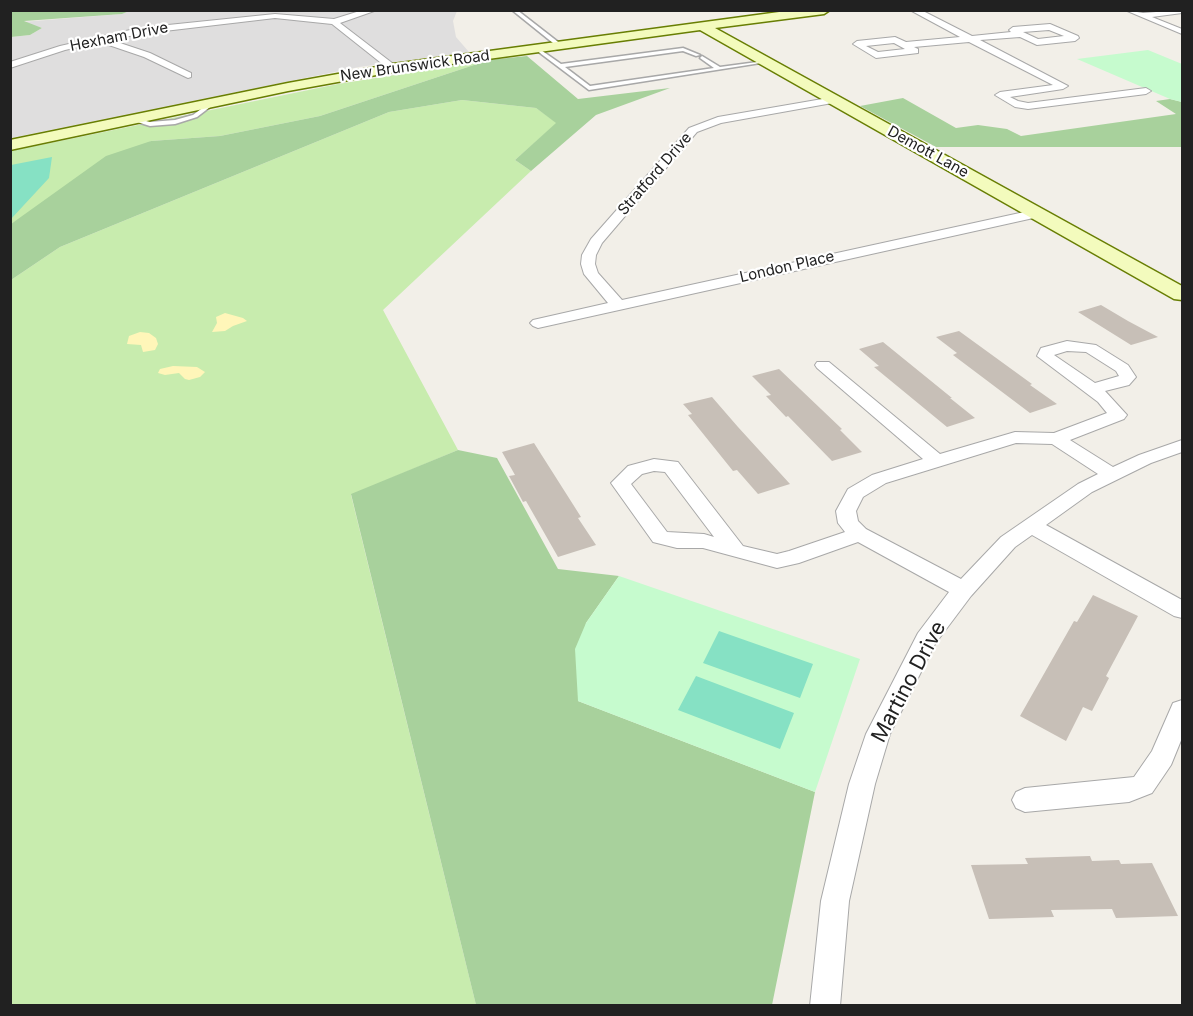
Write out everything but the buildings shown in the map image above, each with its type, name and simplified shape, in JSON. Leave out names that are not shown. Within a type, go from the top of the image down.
[{"type":"street","points":[[334,22],[373,10]]},
{"type":"street","name":"New Brunswick Road","points":[[10,146],[393,68],[824,10]]},
{"type":"street","points":[[900,10],[1048,88]]},
{"type":"street","points":[[914,10],[1087,99]]},
{"type":"street","points":[[1129,10],[1182,32]]},
{"type":"street","points":[[1143,16],[1182,11]]},
{"type":"street","name":"Demott Lane","points":[[683,16],[1182,294]]},
{"type":"street","name":"Hexham Drive","points":[[10,65],[99,39],[154,28],[261,17],[288,17],[334,22]]},
{"type":"street","points":[[334,22],[393,68]]},
{"type":"street","points":[[904,45],[915,51],[876,56],[857,44],[895,40],[904,45],[1021,34],[1037,42],[1075,38],[1050,27],[1013,30],[1021,34]]},
{"type":"street","points":[[99,39],[147,55],[188,75]]},
{"type":"street","points":[[1063,86],[1000,95],[1015,104],[1024,106],[1146,92]]},
{"type":"street","name":"Stratford Drive","points":[[618,305],[591,274],[588,264],[589,255],[596,242],[693,130],[702,124],[718,120],[834,100]]},
{"type":"street","name":"London Place","points":[[538,323],[1038,213]]},
{"type":"street","points":[[823,365],[938,462]]},
{"type":"street","points":[[963,590],[859,534],[848,523],[846,511],[855,493],[879,479],[1015,437],[1056,439],[1118,415],[1104,398],[1092,389]]},
{"type":"street","points":[[1056,439],[1110,474]]},
{"type":"street","name":"Martino Drive","points":[[825,1005],[835,901],[862,784],[878,734],[926,639],[963,590],[1008,542],[1085,488],[1110,474],[1182,446]]},
{"type":"street","points":[[735,550],[671,466],[654,465],[634,470],[620,483],[660,537],[676,541],[704,542],[777,561],[792,558],[859,534]]},
{"type":"street","points":[[1031,525],[1182,610]]},
{"type":"street","points":[[1025,800],[1129,790],[1143,785],[1162,758],[1182,710]]},
{"type":"lane","points":[[514,10],[560,46]]},
{"type":"lane","points":[[538,49],[589,88],[765,62]]},
{"type":"lane","points":[[560,66],[690,50],[719,69]]},
{"type":"shaded area","points":[[129,10],[457,11],[453,21],[456,37],[469,52],[359,67],[11,138],[11,37],[30,35],[42,28],[22,22],[122,14]]},
{"type":"green space","points":[[11,10],[129,11],[122,14],[24,21],[42,28],[30,35],[11,37]]},
{"type":"green space","points":[[1148,50],[1182,64],[1182,102],[1077,59]]},
{"type":"green space","points":[[527,56],[578,99],[670,88],[596,115],[531,171],[515,160],[556,123],[536,108],[462,100],[389,112],[60,247],[11,280],[11,224],[106,156],[151,141],[220,136],[320,116],[489,60]]},
{"type":"green space","points":[[489,60],[320,116],[220,136],[151,141],[11,224],[11,151],[338,84]]},
{"type":"green space","points":[[903,98],[956,128],[978,125],[1007,129],[1021,136],[1176,114],[1156,101],[1170,99],[1182,102],[1182,147],[936,147],[860,106]]},
{"type":"green space","points":[[462,100],[536,108],[557,123],[515,160],[531,171],[383,310],[458,450],[351,495],[476,1005],[11,1006],[11,280],[60,247],[389,112]]},
{"type":"green space","points":[[52,157],[49,178],[11,219],[11,165]]},
{"type":"green space","points":[[458,450],[497,458],[558,569],[619,576],[586,623],[578,701],[815,792],[772,1005],[476,1005],[351,494]]},
{"type":"green space","points":[[619,576],[860,659],[815,792],[578,701],[575,649],[586,623]]},
{"type":"green space","points":[[719,631],[813,664],[800,698],[703,663]]},
{"type":"green space","points":[[696,676],[794,713],[780,749],[678,710]]},
{"type":"sand","points":[[225,313],[247,321],[225,331],[212,332],[217,323],[216,317]]},
{"type":"sand","points":[[140,332],[149,333],[156,338],[158,344],[155,350],[143,352],[141,345],[127,344],[129,336]]},
{"type":"sand","points":[[173,366],[197,367],[205,372],[200,377],[189,380],[179,373],[165,375],[158,373],[160,369]]}]
